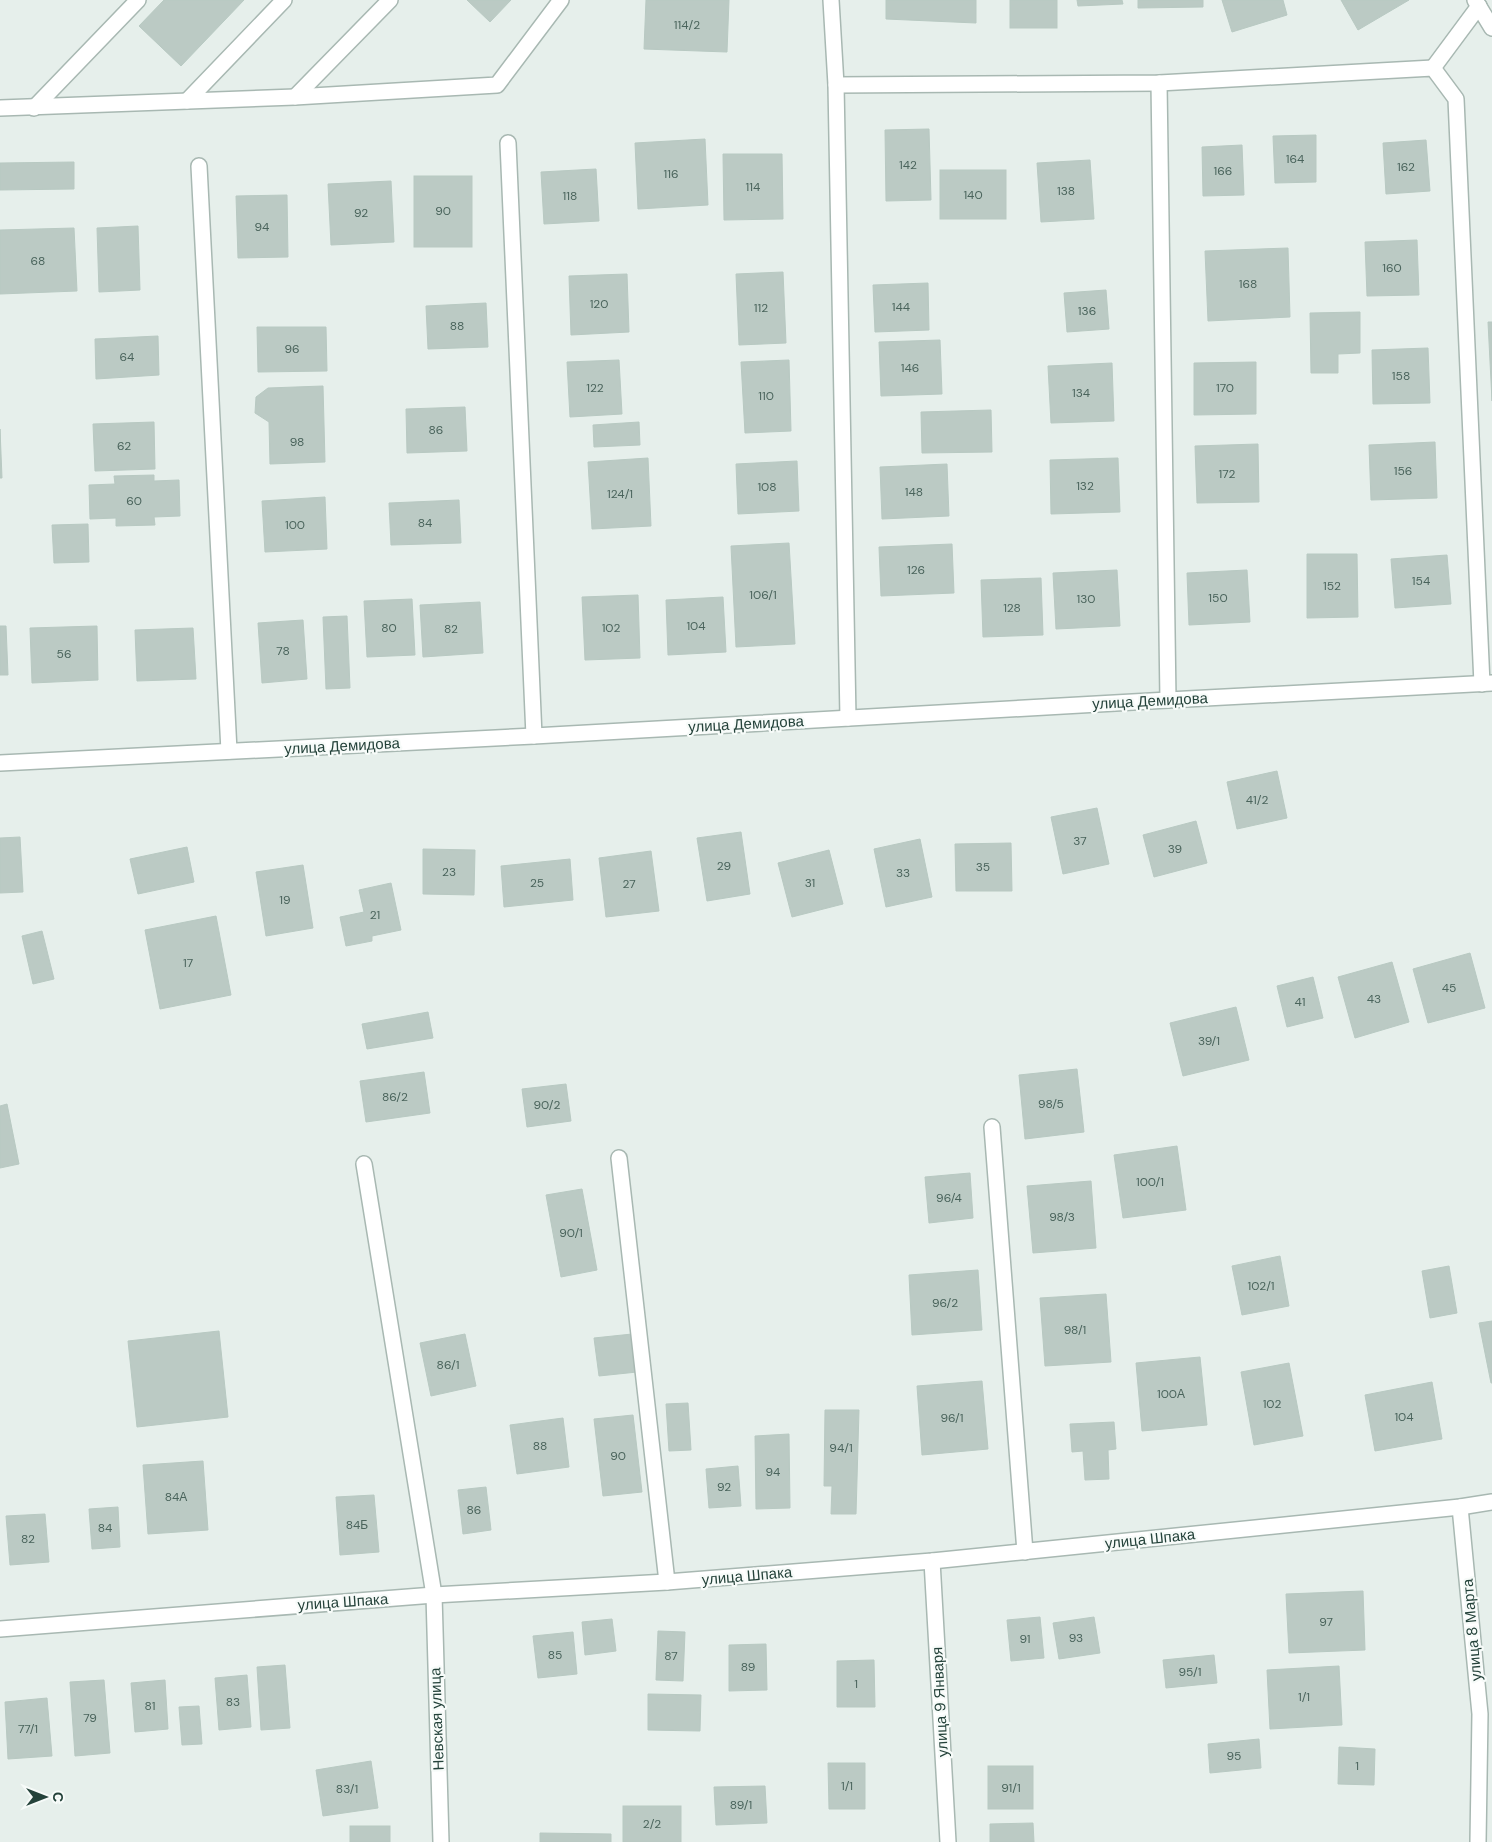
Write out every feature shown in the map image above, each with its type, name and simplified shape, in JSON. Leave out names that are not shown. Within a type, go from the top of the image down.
[{"type":"street","points":[[34,108],[138,0]]},
{"type":"street","points":[[187,101],[284,0]]},
{"type":"street","points":[[295,97],[390,0]]},
{"type":"street","points":[[0,108],[295,97],[497,86],[561,0]]},
{"type":"street","points":[[831,0],[836,86],[848,718]]},
{"type":"street","points":[[1433,68],[1477,3],[1492,28]]},
{"type":"street","points":[[836,86],[1159,83],[1433,68]]},
{"type":"street","points":[[1433,68],[1456,99],[1487,684]]},
{"type":"street","points":[[1159,83],[1168,700]]},
{"type":"street","points":[[508,143],[534,736]]},
{"type":"street","points":[[199,166],[229,751]]},
{"type":"street","name":"улица Демидова","points":[[0,762],[534,736],[1487,684]]},
{"type":"street","points":[[992,1127],[1026,1552]]},
{"type":"street","points":[[619,1158],[667,1582]]},
{"type":"street","name":"Невская улица","points":[[364,1164],[434,1595],[441,1842]]},
{"type":"street","name":"улица Шпака","points":[[0,1629],[434,1595],[667,1582],[932,1561],[1460,1508],[1492,1502]]},
{"type":"street","name":"улица 8 Марта","points":[[1460,1508],[1480,1714],[1478,1842]]},
{"type":"street","name":"улица 9 Января","points":[[932,1561],[948,1842]]},
{"type":"street","points":[[1480,1714],[1492,1744]]},
{"type":"building","points":[[164,0],[244,0],[181,66],[139,26]]},
{"type":"building","points":[[467,0],[511,0],[490,22]]},
{"type":"building","points":[[646,0],[729,0],[727,52],[644,49]]},
{"type":"building","points":[[886,0],[976,0],[976,23],[886,19]]},
{"type":"building","points":[[1010,0],[1057,0],[1057,28],[1010,28]]},
{"type":"building","points":[[1077,0],[1122,0],[1123,4],[1078,6]]},
{"type":"building","points":[[1138,0],[1203,0],[1203,7],[1138,8]]},
{"type":"building","points":[[1222,0],[1283,0],[1287,15],[1232,32]]},
{"type":"building","points":[[1341,0],[1409,0],[1358,30]]},
{"type":"building","points":[[929,129],[931,200],[886,201],[885,130]]},
{"type":"building","points":[[1316,135],[1316,182],[1275,183],[1273,136]]},
{"type":"building","points":[[705,139],[708,205],[638,209],[635,143]]},
{"type":"building","points":[[1426,140],[1430,191],[1386,194],[1383,143]]},
{"type":"building","points":[[1242,145],[1244,195],[1203,196],[1202,147]]},
{"type":"building","points":[[723,154],[782,154],[783,219],[724,220]]},
{"type":"building","points":[[1090,160],[1094,219],[1041,222],[1037,163]]},
{"type":"building","points":[[74,162],[74,189],[0,190],[0,163]]},
{"type":"building","points":[[596,169],[599,221],[544,224],[541,172]]},
{"type":"building","points":[[940,170],[1006,170],[1006,219],[940,219]]},
{"type":"building","points":[[414,176],[472,176],[472,247],[414,247]]},
{"type":"building","points":[[391,181],[394,242],[331,245],[328,184]]},
{"type":"building","points":[[287,195],[288,257],[238,258],[236,196]]},
{"type":"building","points":[[138,226],[140,290],[99,292],[97,228]]},
{"type":"building","points":[[74,228],[77,291],[0,294],[0,230]]},
{"type":"building","points":[[1417,240],[1419,295],[1367,296],[1365,242]]},
{"type":"building","points":[[1288,248],[1290,317],[1208,321],[1205,251]]},
{"type":"building","points":[[783,272],[786,343],[739,345],[736,274]]},
{"type":"building","points":[[627,274],[629,332],[571,335],[569,276]]},
{"type":"building","points":[[928,283],[929,330],[875,332],[873,285]]},
{"type":"building","points":[[1106,290],[1109,329],[1067,332],[1064,293]]},
{"type":"building","points":[[486,303],[488,347],[428,349],[426,306]]},
{"type":"building","points":[[1360,312],[1360,353],[1338,354],[1338,373],[1311,373],[1310,313]]},
{"type":"building","points":[[1488,322],[1492,322],[1492,401]]},
{"type":"building","points":[[257,327],[326,327],[327,371],[258,372]]},
{"type":"building","points":[[158,336],[159,375],[96,379],[95,339]]},
{"type":"building","points":[[940,340],[942,394],[881,396],[879,342]]},
{"type":"building","points":[[1428,348],[1430,403],[1373,404],[1372,350]]},
{"type":"building","points":[[619,360],[622,414],[570,417],[567,362]]},
{"type":"building","points":[[789,360],[791,431],[745,433],[741,362]]},
{"type":"building","points":[[1256,362],[1256,414],[1194,415],[1194,363]]},
{"type":"building","points":[[1112,363],[1114,421],[1051,423],[1048,366]]},
{"type":"building","points":[[323,386],[325,462],[270,464],[269,422],[255,413],[256,397],[268,388]]},
{"type":"building","points":[[465,407],[467,451],[407,453],[406,409]]},
{"type":"building","points":[[991,410],[992,452],[922,453],[921,412]]},
{"type":"building","points":[[154,422],[155,469],[95,471],[93,424]]},
{"type":"building","points":[[639,422],[640,445],[594,447],[593,425]]},
{"type":"building","points":[[0,429],[2,478],[0,478]]},
{"type":"building","points":[[1435,442],[1437,498],[1371,500],[1369,445]]},
{"type":"building","points":[[1258,444],[1259,502],[1197,503],[1195,446]]},
{"type":"building","points":[[648,458],[651,526],[592,529],[588,462]]},
{"type":"building","points":[[1118,458],[1120,512],[1051,514],[1050,460]]},
{"type":"building","points":[[797,461],[799,511],[738,514],[736,464]]},
{"type":"building","points":[[947,464],[949,516],[882,519],[880,467]]},
{"type":"building","points":[[154,475],[154,481],[179,480],[180,516],[154,517],[155,525],[116,526],[116,518],[90,519],[89,485],[115,484],[114,476]]},
{"type":"building","points":[[325,497],[327,549],[265,552],[262,501]]},
{"type":"building","points":[[459,500],[461,543],[391,545],[389,503]]},
{"type":"building","points":[[88,524],[89,562],[54,563],[52,525]]},
{"type":"building","points":[[789,543],[795,644],[736,647],[731,546]]},
{"type":"building","points":[[952,544],[954,593],[881,596],[879,547]]},
{"type":"building","points":[[1307,554],[1357,554],[1358,617],[1307,618]]},
{"type":"building","points":[[1447,555],[1451,604],[1395,608],[1391,559]]},
{"type":"building","points":[[1117,570],[1120,626],[1056,629],[1053,573]]},
{"type":"building","points":[[1247,570],[1250,622],[1189,625],[1187,573]]},
{"type":"building","points":[[1041,578],[1043,635],[983,637],[981,580]]},
{"type":"building","points":[[638,595],[640,658],[585,660],[582,597]]},
{"type":"building","points":[[723,597],[726,652],[668,655],[666,600]]},
{"type":"building","points":[[412,599],[415,655],[367,657],[364,601]]},
{"type":"building","points":[[480,602],[483,653],[423,657],[420,605]]},
{"type":"building","points":[[347,616],[350,688],[326,689],[323,617]]},
{"type":"building","points":[[303,620],[307,679],[262,683],[258,623]]},
{"type":"building","points":[[0,626],[6,626],[8,675],[0,675]]},
{"type":"building","points":[[97,626],[98,680],[32,683],[30,628]]},
{"type":"building","points":[[193,628],[196,679],[137,681],[135,630]]},
{"type":"building","points":[[1277,771],[1287,818],[1237,829],[1227,782]]},
{"type":"building","points":[[1097,808],[1109,864],[1063,874],[1051,817]]},
{"type":"building","points":[[1196,821],[1207,863],[1154,877],[1143,835]]},
{"type":"building","points":[[741,832],[750,894],[707,901],[697,838]]},
{"type":"building","points":[[20,837],[23,892],[0,893],[0,838]]},
{"type":"building","points":[[920,839],[932,897],[886,907],[874,849]]},
{"type":"building","points":[[1011,843],[1012,891],[956,891],[955,844]]},
{"type":"building","points":[[187,847],[194,882],[138,894],[130,859]]},
{"type":"building","points":[[423,849],[475,850],[474,895],[423,894]]},
{"type":"building","points":[[829,850],[843,904],[792,917],[778,863]]},
{"type":"building","points":[[651,851],[659,911],[606,917],[599,858]]},
{"type":"building","points":[[570,859],[573,900],[504,907],[501,866]]},
{"type":"building","points":[[303,865],[313,928],[266,936],[256,872]]},
{"type":"building","points":[[391,883],[401,930],[372,936],[372,941],[346,946],[340,917],[364,912],[359,890]]},
{"type":"building","points":[[216,916],[231,995],[160,1009],[145,930]]},
{"type":"building","points":[[42,931],[54,979],[33,984],[22,936]]},
{"type":"building","points":[[1470,953],[1485,1008],[1428,1023],[1413,969]]},
{"type":"building","points":[[1392,962],[1409,1022],[1355,1038],[1338,977]]},
{"type":"building","points":[[1313,977],[1323,1018],[1287,1027],[1277,986]]},
{"type":"building","points":[[1236,1007],[1249,1060],[1183,1076],[1170,1023]]},
{"type":"building","points":[[428,1012],[433,1038],[367,1049],[362,1024]]},
{"type":"building","points":[[1077,1069],[1084,1132],[1025,1139],[1019,1075]]},
{"type":"building","points":[[424,1072],[430,1113],[366,1122],[360,1081]]},
{"type":"building","points":[[566,1084],[571,1121],[527,1127],[522,1089]]},
{"type":"building","points":[[7,1104],[19,1164],[0,1168],[0,1106]]},
{"type":"building","points":[[1177,1146],[1186,1210],[1123,1218],[1114,1155]]},
{"type":"building","points":[[970,1173],[973,1218],[929,1223],[925,1177]]},
{"type":"building","points":[[1091,1181],[1096,1248],[1033,1253],[1027,1186]]},
{"type":"building","points":[[582,1189],[597,1270],[561,1277],[546,1195]]},
{"type":"building","points":[[1280,1256],[1289,1306],[1242,1315],[1232,1266]]},
{"type":"building","points":[[1449,1266],[1457,1313],[1430,1318],[1422,1271]]},
{"type":"building","points":[[978,1270],[982,1330],[912,1335],[909,1275]]},
{"type":"building","points":[[1106,1294],[1111,1362],[1045,1366],[1040,1298]]},
{"type":"building","points":[[1492,1321],[1492,1383],[1491,1383],[1479,1323]]},
{"type":"building","points":[[219,1331],[228,1417],[137,1427],[128,1341]]},
{"type":"building","points":[[465,1334],[476,1386],[431,1396],[420,1343]]},
{"type":"building","points":[[632,1334],[637,1372],[599,1376],[594,1338]]},
{"type":"building","points":[[1200,1357],[1207,1425],[1142,1431],[1136,1363]]},
{"type":"building","points":[[1289,1363],[1303,1436],[1254,1445],[1241,1372]]},
{"type":"building","points":[[982,1381],[988,1449],[922,1455],[917,1386]]},
{"type":"building","points":[[1432,1382],[1442,1439],[1375,1451],[1365,1395]]},
{"type":"building","points":[[688,1403],[691,1450],[669,1451],[666,1404]]},
{"type":"building","points":[[825,1410],[859,1410],[856,1514],[831,1514],[832,1486],[824,1486]]},
{"type":"building","points":[[633,1415],[642,1492],[603,1496],[594,1419]]},
{"type":"building","points":[[563,1418],[569,1467],[517,1474],[510,1425]]},
{"type":"building","points":[[1114,1422],[1116,1449],[1108,1450],[1109,1479],[1085,1480],[1083,1451],[1072,1452],[1070,1424]]},
{"type":"building","points":[[789,1434],[790,1508],[756,1509],[755,1436]]},
{"type":"building","points":[[203,1461],[208,1530],[148,1534],[143,1465]]},
{"type":"building","points":[[738,1466],[741,1506],[709,1508],[706,1469]]},
{"type":"building","points":[[486,1487],[491,1530],[463,1534],[458,1490]]},
{"type":"building","points":[[374,1495],[379,1552],[340,1555],[336,1497]]},
{"type":"building","points":[[118,1507],[120,1547],[92,1549],[89,1509]]},
{"type":"building","points":[[45,1514],[49,1562],[10,1565],[6,1516]]},
{"type":"building","points":[[1363,1591],[1365,1650],[1289,1653],[1286,1594]]},
{"type":"building","points":[[1040,1617],[1044,1658],[1011,1661],[1007,1620]]},
{"type":"building","points":[[1094,1617],[1100,1653],[1059,1659],[1053,1623]]},
{"type":"building","points":[[612,1619],[616,1651],[585,1655],[582,1622]]},
{"type":"building","points":[[658,1631],[685,1632],[683,1681],[656,1680]]},
{"type":"building","points":[[573,1632],[577,1674],[538,1678],[533,1636]]},
{"type":"building","points":[[766,1644],[767,1690],[729,1691],[729,1645]]},
{"type":"building","points":[[1214,1655],[1217,1683],[1166,1688],[1163,1660]]},
{"type":"building","points":[[874,1660],[875,1707],[837,1707],[837,1661]]},
{"type":"building","points":[[285,1665],[290,1728],[261,1730],[257,1667]]},
{"type":"building","points":[[1339,1666],[1342,1725],[1270,1729],[1267,1670]]},
{"type":"building","points":[[247,1675],[251,1727],[219,1730],[215,1678]]},
{"type":"building","points":[[104,1680],[110,1753],[75,1756],[70,1682]]},
{"type":"building","points":[[165,1680],[168,1729],[135,1732],[131,1683]]},
{"type":"building","points":[[648,1694],[701,1695],[700,1731],[648,1730]]},
{"type":"building","points":[[47,1698],[52,1756],[8,1759],[5,1702]]},
{"type":"building","points":[[199,1706],[202,1744],[182,1745],[179,1707]]},
{"type":"building","points":[[1259,1739],[1261,1768],[1210,1773],[1208,1744]]},
{"type":"building","points":[[1339,1747],[1375,1749],[1374,1785],[1338,1784]]},
{"type":"building","points":[[371,1761],[378,1808],[323,1816],[316,1770]]},
{"type":"building","points":[[828,1763],[865,1763],[865,1809],[829,1809]]},
{"type":"building","points":[[988,1766],[1033,1766],[1033,1809],[988,1809]]},
{"type":"building","points":[[765,1786],[767,1823],[716,1825],[714,1787]]},
{"type":"building","points":[[623,1806],[681,1806],[681,1842],[623,1842]]},
{"type":"building","points":[[1033,1823],[1034,1842],[990,1842],[990,1824]]},
{"type":"building","points":[[350,1826],[390,1826],[390,1842],[350,1842]]},
{"type":"building","points":[[540,1833],[611,1834],[611,1842],[540,1842]]}]
